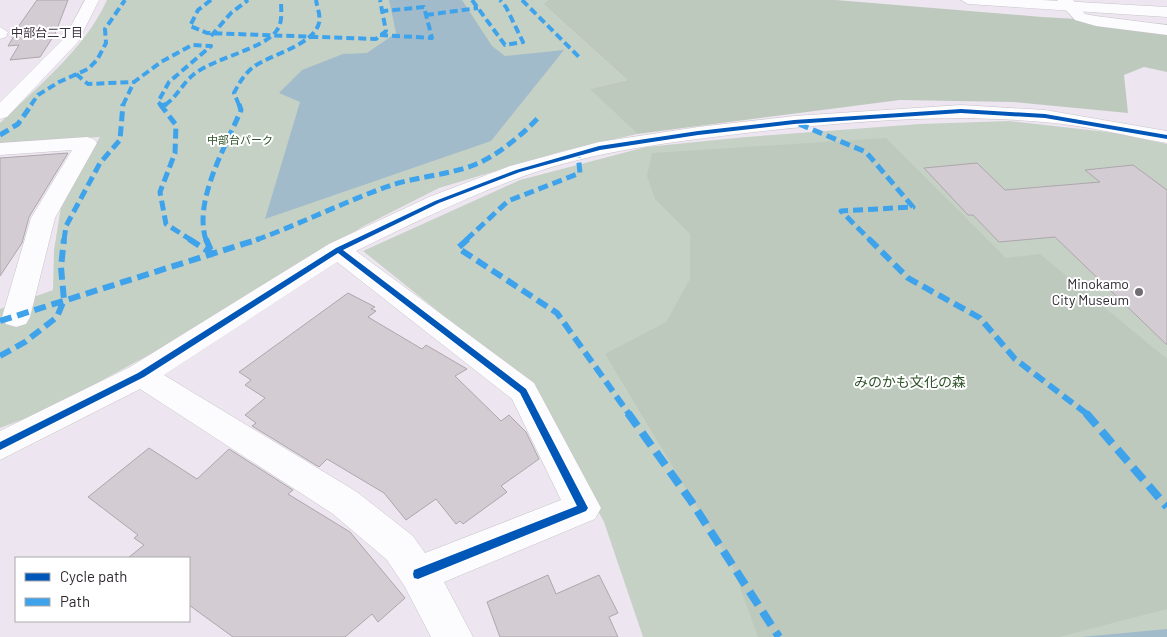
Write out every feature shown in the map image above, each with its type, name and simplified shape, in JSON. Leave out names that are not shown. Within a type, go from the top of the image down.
[{"type":"street","points":[[0,113],[72,39],[92,0]]},
{"type":"street","points":[[968,0],[1069,4],[1167,12]]},
{"type":"street","points":[[1069,4],[1080,17],[1096,21],[1167,30]]},
{"type":"street","points":[[0,446],[142,375],[338,250],[437,202],[518,171],[599,148],[698,133],[794,122],[961,111],[1046,116],[1167,136]]},
{"type":"street","points":[[0,149],[87,143],[43,218],[16,317]]},
{"type":"street","points":[[338,250],[523,391],[583,508],[418,574]]},
{"type":"street","points":[[142,375],[345,503],[400,548],[418,574],[453,637]]},
{"type":"path","points":[[0,33],[82,22]]},
{"type":"green space","name":"中部台パーク","points":[[107,0],[548,0],[543,4],[627,80],[591,89],[637,134],[563,151],[439,188],[362,227],[195,330],[47,410],[0,428],[0,309],[53,290],[54,250],[62,201],[100,137],[0,143],[0,123],[60,66],[86,35]]},
{"type":"green space","points":[[548,0],[836,0],[1042,17],[1167,24],[1167,72],[1144,67],[1124,75],[1128,113],[1013,102],[900,100],[637,134],[590,89],[627,80],[543,4]]},
{"type":"green space","name":"みのかも文化の森","points":[[1009,121],[1116,133],[1167,144],[1167,637],[643,637],[604,522],[530,385],[363,251],[520,180],[646,147],[746,137],[920,124]]},
{"type":"green space","name":"みのかも文化の森","points":[[886,138],[1006,258],[1040,254],[1167,359],[1167,609],[1059,637],[758,637],[732,565],[605,354],[666,322],[690,279],[690,234],[655,199],[647,176],[652,153]]},
{"type":"water","points":[[389,0],[462,0],[492,46],[505,56],[564,50],[491,141],[265,219],[300,102],[279,93],[302,70],[343,54],[367,53],[396,33]]},
{"type":"water","points":[[1167,629],[1167,637],[1081,637]]},
{"type":"building","points":[[37,0],[68,0],[55,34],[40,57],[10,60],[19,45],[8,46],[14,36],[11,37]]},
{"type":"building","points":[[68,153],[29,217],[22,243],[0,276],[0,158]]},
{"type":"building","name":"Minokamo City Museum","points":[[977,163],[1005,190],[1100,182],[1085,170],[1133,165],[1167,190],[1167,345],[1055,237],[999,242],[973,215],[968,215],[924,168]]},
{"type":"building","points":[[348,293],[375,307],[371,309],[376,311],[368,317],[422,349],[426,345],[467,369],[455,376],[501,421],[509,415],[526,432],[539,459],[501,486],[507,492],[463,524],[460,521],[456,524],[436,499],[406,520],[384,493],[327,459],[319,467],[252,426],[256,423],[245,415],[265,398],[245,385],[251,380],[239,372]]},
{"type":"building","points":[[149,448],[197,479],[229,449],[293,490],[288,494],[350,532],[405,598],[378,622],[372,614],[345,637],[233,637],[190,606],[190,557],[129,557],[144,545],[134,538],[138,535],[88,497]]},
{"type":"building","points":[[548,575],[556,594],[599,575],[618,613],[609,617],[618,637],[500,637],[487,602]]},
{"type":"marked path","points":[[0,135],[18,124],[38,95],[59,82],[88,69],[97,60],[106,43],[104,35],[107,24],[123,6],[125,0]]},
{"type":"marked path","points":[[211,0],[198,10],[190,26],[207,33],[376,39],[386,31],[385,17],[380,0]]},
{"type":"marked path","points":[[211,36],[231,13],[248,0]]},
{"type":"marked path","points":[[162,107],[174,99],[193,75],[216,61],[258,44],[277,31],[281,20],[281,0]]},
{"type":"marked path","points":[[212,253],[203,228],[204,207],[212,179],[241,110],[234,93],[242,79],[253,68],[266,59],[306,40],[315,33],[319,23],[316,0]]},
{"type":"marked path","points":[[472,0],[505,45],[523,42],[506,7],[500,0]]},
{"type":"marked path","points":[[522,0],[581,59]]},
{"type":"marked path","points":[[380,35],[432,38],[424,7],[384,11]]},
{"type":"marked path","points":[[426,15],[478,8]]},
{"type":"marked path","points":[[0,356],[25,342],[57,317],[64,300],[61,267],[66,226],[100,163],[120,140],[123,105],[134,82],[161,62],[192,45],[211,46],[169,82],[158,102],[176,125],[175,153],[160,192],[166,224],[214,255]]},
{"type":"marked path","points":[[76,74],[88,84],[134,82]]},
{"type":"marked path","points":[[0,321],[214,255],[287,229],[345,202],[399,182],[474,165],[522,135],[538,118]]},
{"type":"marked path","points":[[799,124],[866,152],[913,207],[841,211],[908,278],[980,318],[1015,359],[1090,416],[1167,507]]},
{"type":"marked path","points":[[578,154],[580,173],[508,201],[458,248],[557,313],[691,501],[779,637]]},
{"type":"cycle path","points":[[0,446],[141,375],[338,250],[437,202],[518,171],[599,148],[698,133],[794,122],[961,111],[1045,116],[1167,137]]},
{"type":"cycle path","points":[[338,250],[523,391],[583,508],[418,574]]},
{"type":"place","name":"Minokamo City Museum","points":[[1139,292]]},
{"type":"district","name":"中部台二丁目","points":[[47,33]]}]
